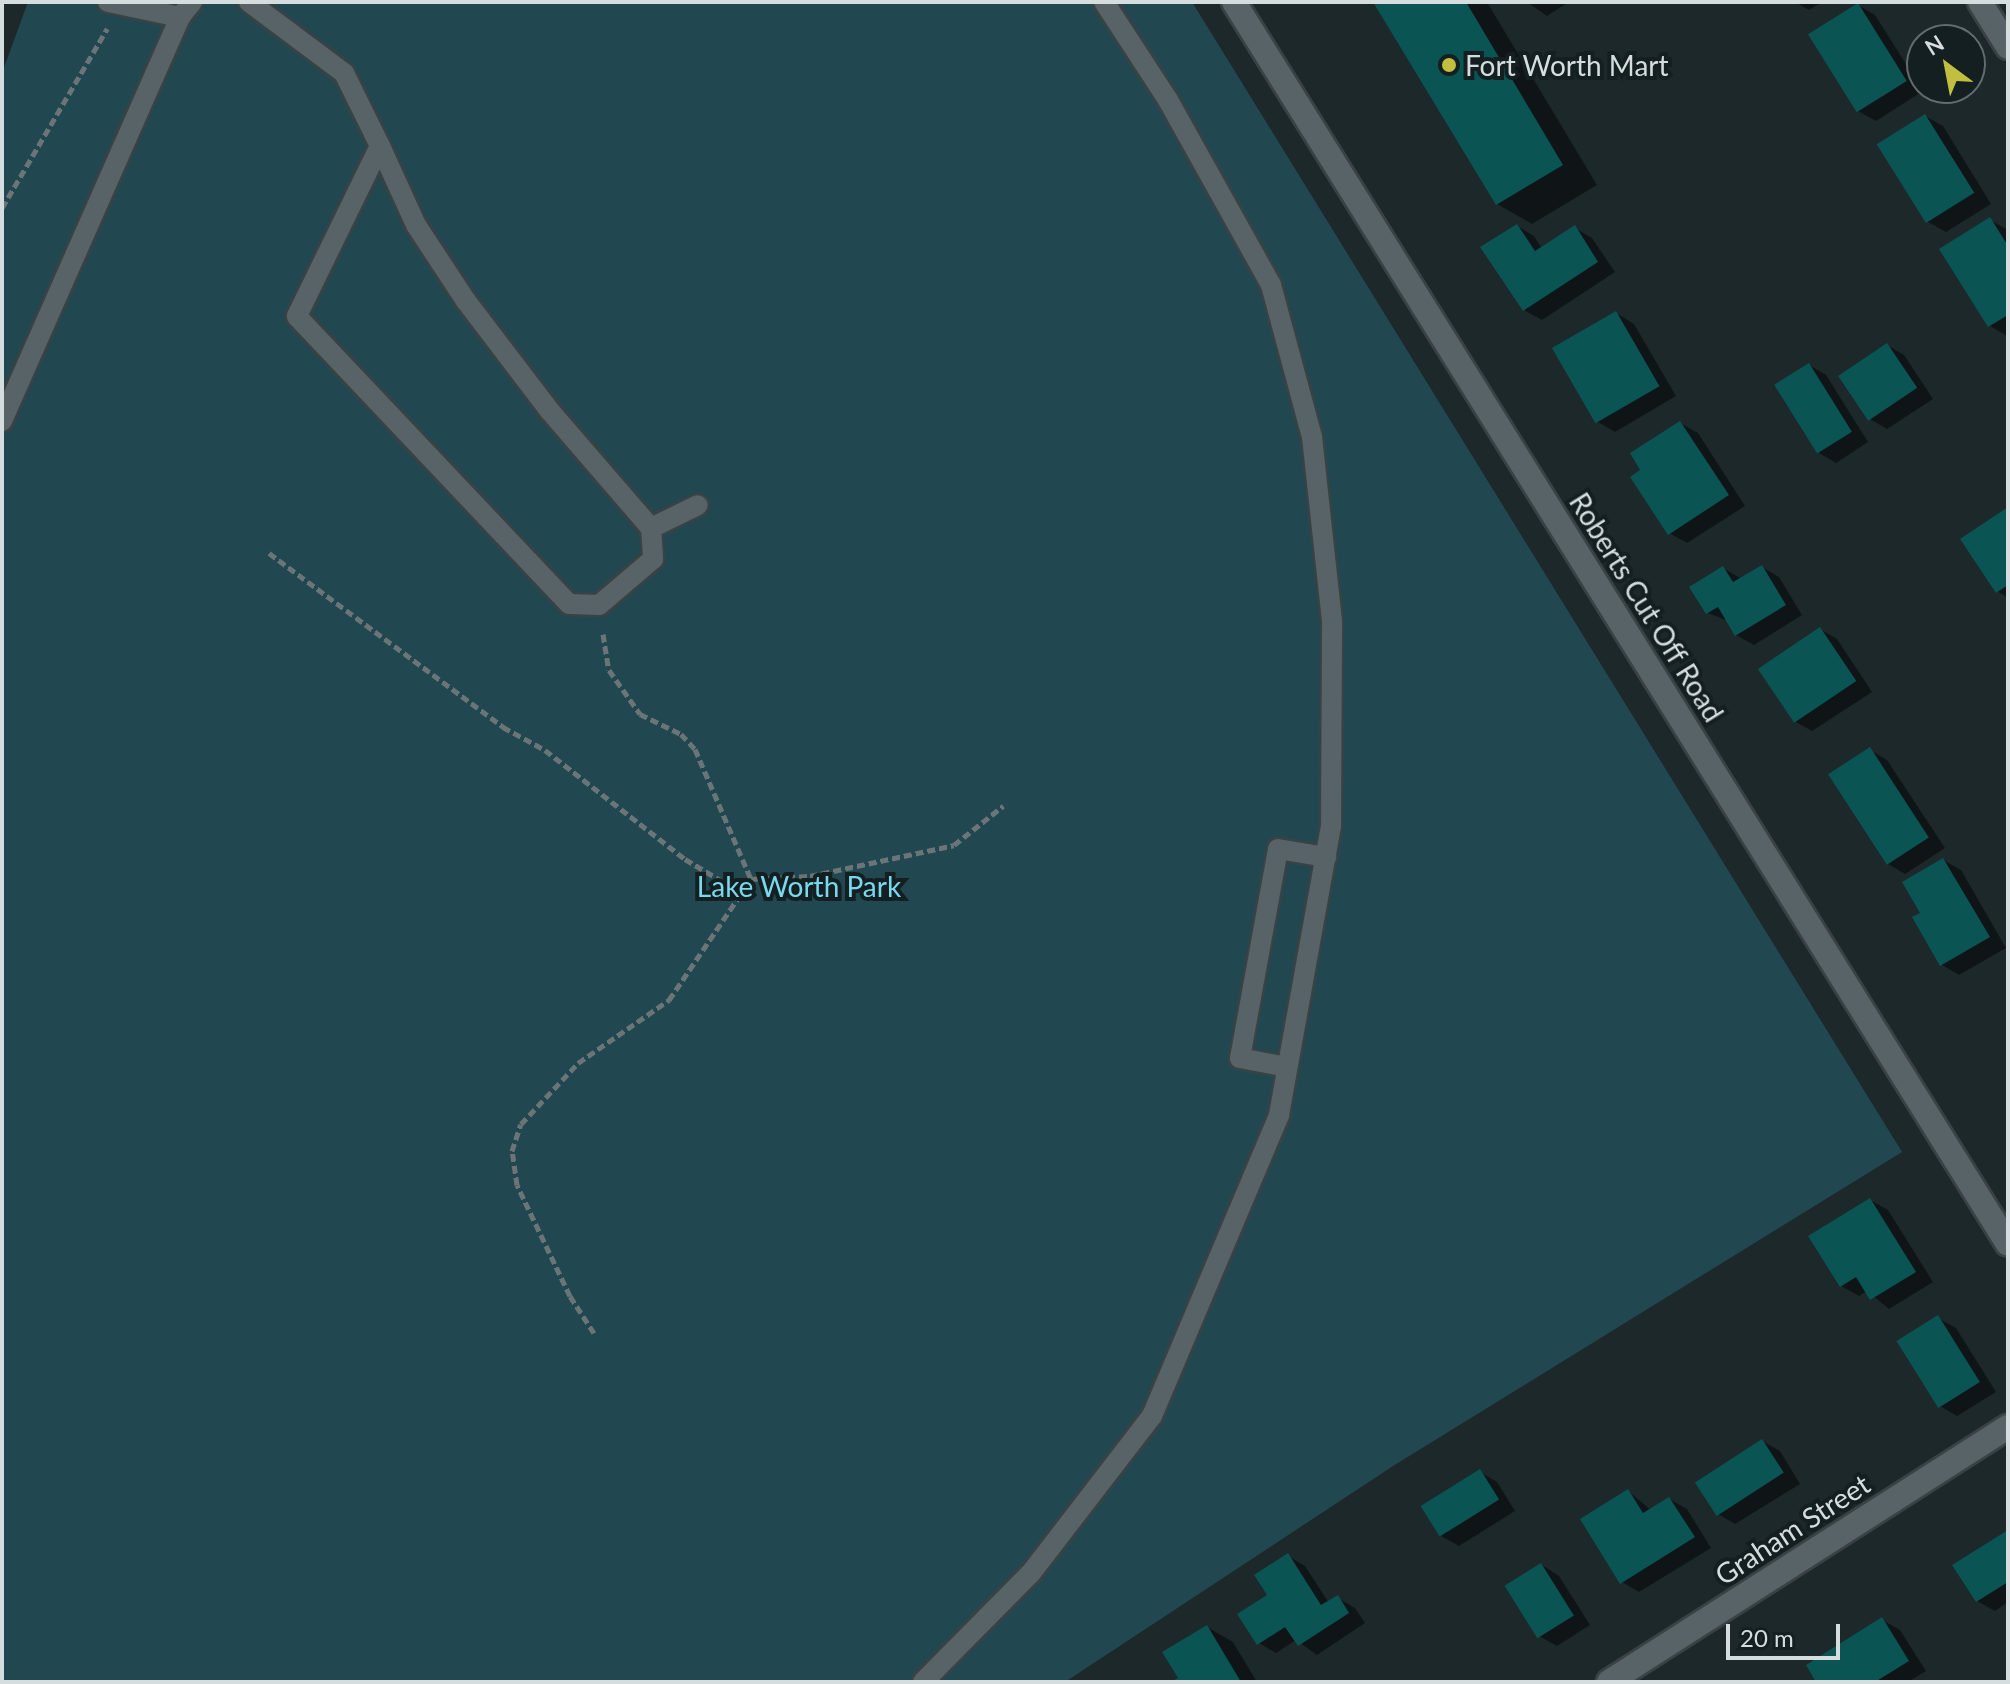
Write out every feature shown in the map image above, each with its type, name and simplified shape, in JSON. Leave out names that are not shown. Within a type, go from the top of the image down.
[{"type":"street","points":[[1980,2],[2008,47]]},
{"type":"street","name":"Roberts Cut Off Road","points":[[1238,3],[2008,1244]]},
{"type":"street","name":"Graham Street","points":[[1609,1682],[2008,1427]]},
{"type":"lane","points":[[249,2],[344,73],[380,146],[416,225],[466,301],[549,410],[651,528],[653,559],[599,605],[569,604],[297,316],[380,146]]},
{"type":"lane","points":[[923,1682],[1031,1573],[1152,1416],[1279,1115],[1331,826],[1332,621],[1312,437],[1271,285],[1168,100],[1104,2]]},
{"type":"lane","points":[[2,421],[186,10],[115,3]]},
{"type":"lane","points":[[651,528],[698,505]]},
{"type":"lane","points":[[1287,1067],[1240,1058],[1278,849],[1326,857]]},
{"type":"path","points":[[2,208],[115,3]]},
{"type":"path","points":[[269,553],[503,727],[545,750],[685,859],[742,893]]},
{"type":"path","points":[[599,605],[609,670],[640,714],[681,734],[695,749],[751,879]]},
{"type":"path","points":[[751,879],[810,876],[954,845],[1003,806]]},
{"type":"path","points":[[594,1333],[537,1230],[517,1185],[512,1151],[530,1110],[554,1085],[669,1000],[751,879]]},
{"type":"green space","name":"Lake Worth Park","points":[[28,2],[1192,2],[1902,1152],[1393,1466],[1065,1682],[2,1682],[2,73]]},
{"type":"building","points":[[1373,2],[1466,2],[1563,165],[1496,205]]},
{"type":"building","points":[[1858,3],[1906,81],[1857,112],[1808,34]]},
{"type":"building","points":[[1925,114],[1974,193],[1926,223],[1877,144]]},
{"type":"building","points":[[1990,217],[2008,246],[2008,315],[1988,327],[1939,249]]},
{"type":"building","points":[[1517,224],[1535,251],[1575,225],[1598,262],[1523,311],[1480,247]]},
{"type":"building","points":[[1616,311],[1660,386],[1595,423],[1552,348]]},
{"type":"building","points":[[1887,343],[1917,388],[1868,421],[1838,376]]},
{"type":"building","points":[[1809,363],[1852,432],[1817,453],[1774,385]]},
{"type":"building","points":[[1680,421],[1729,495],[1668,535],[1630,477],[1640,470],[1630,453]]},
{"type":"building","points":[[2008,507],[2008,585],[1996,593],[1960,539]]},
{"type":"building","points":[[1762,565],[1786,605],[1735,636],[1718,607],[1706,614],[1689,587],[1723,566],[1733,582]]},
{"type":"building","points":[[1820,627],[1856,681],[1794,723],[1758,669]]},
{"type":"building","points":[[1870,747],[1929,838],[1887,865],[1828,774]]},
{"type":"building","points":[[1943,858],[1990,937],[1940,966],[1912,917],[1920,913],[1902,882]]},
{"type":"building","points":[[1870,1198],[1916,1272],[1870,1300],[1856,1277],[1840,1287],[1808,1236]]},
{"type":"building","points":[[1938,1315],[1980,1382],[1938,1408],[1896,1341]]},
{"type":"building","points":[[1762,1439],[1784,1473],[1717,1516],[1695,1483]]},
{"type":"building","points":[[1480,1469],[1499,1500],[1440,1537],[1421,1506]]},
{"type":"building","points":[[1628,1489],[1643,1513],[1669,1497],[1695,1537],[1620,1584],[1580,1519]]},
{"type":"building","points":[[2008,1530],[2008,1582],[1976,1602],[1952,1565]]},
{"type":"building","points":[[1288,1553],[1321,1605],[1338,1595],[1349,1613],[1298,1646],[1285,1627],[1257,1645],[1237,1614],[1267,1595],[1254,1575]]},
{"type":"building","points":[[1541,1563],[1574,1616],[1537,1638],[1505,1586]]},
{"type":"building","points":[[1882,1617],[1909,1661],[1875,1682],[1816,1682],[1806,1665]]},
{"type":"building","points":[[1207,1625],[1241,1682],[1171,1682],[1178,1678],[1162,1652]]},
{"type":"place","name":"Fort Worth Mart","points":[[1449,65]]}]
